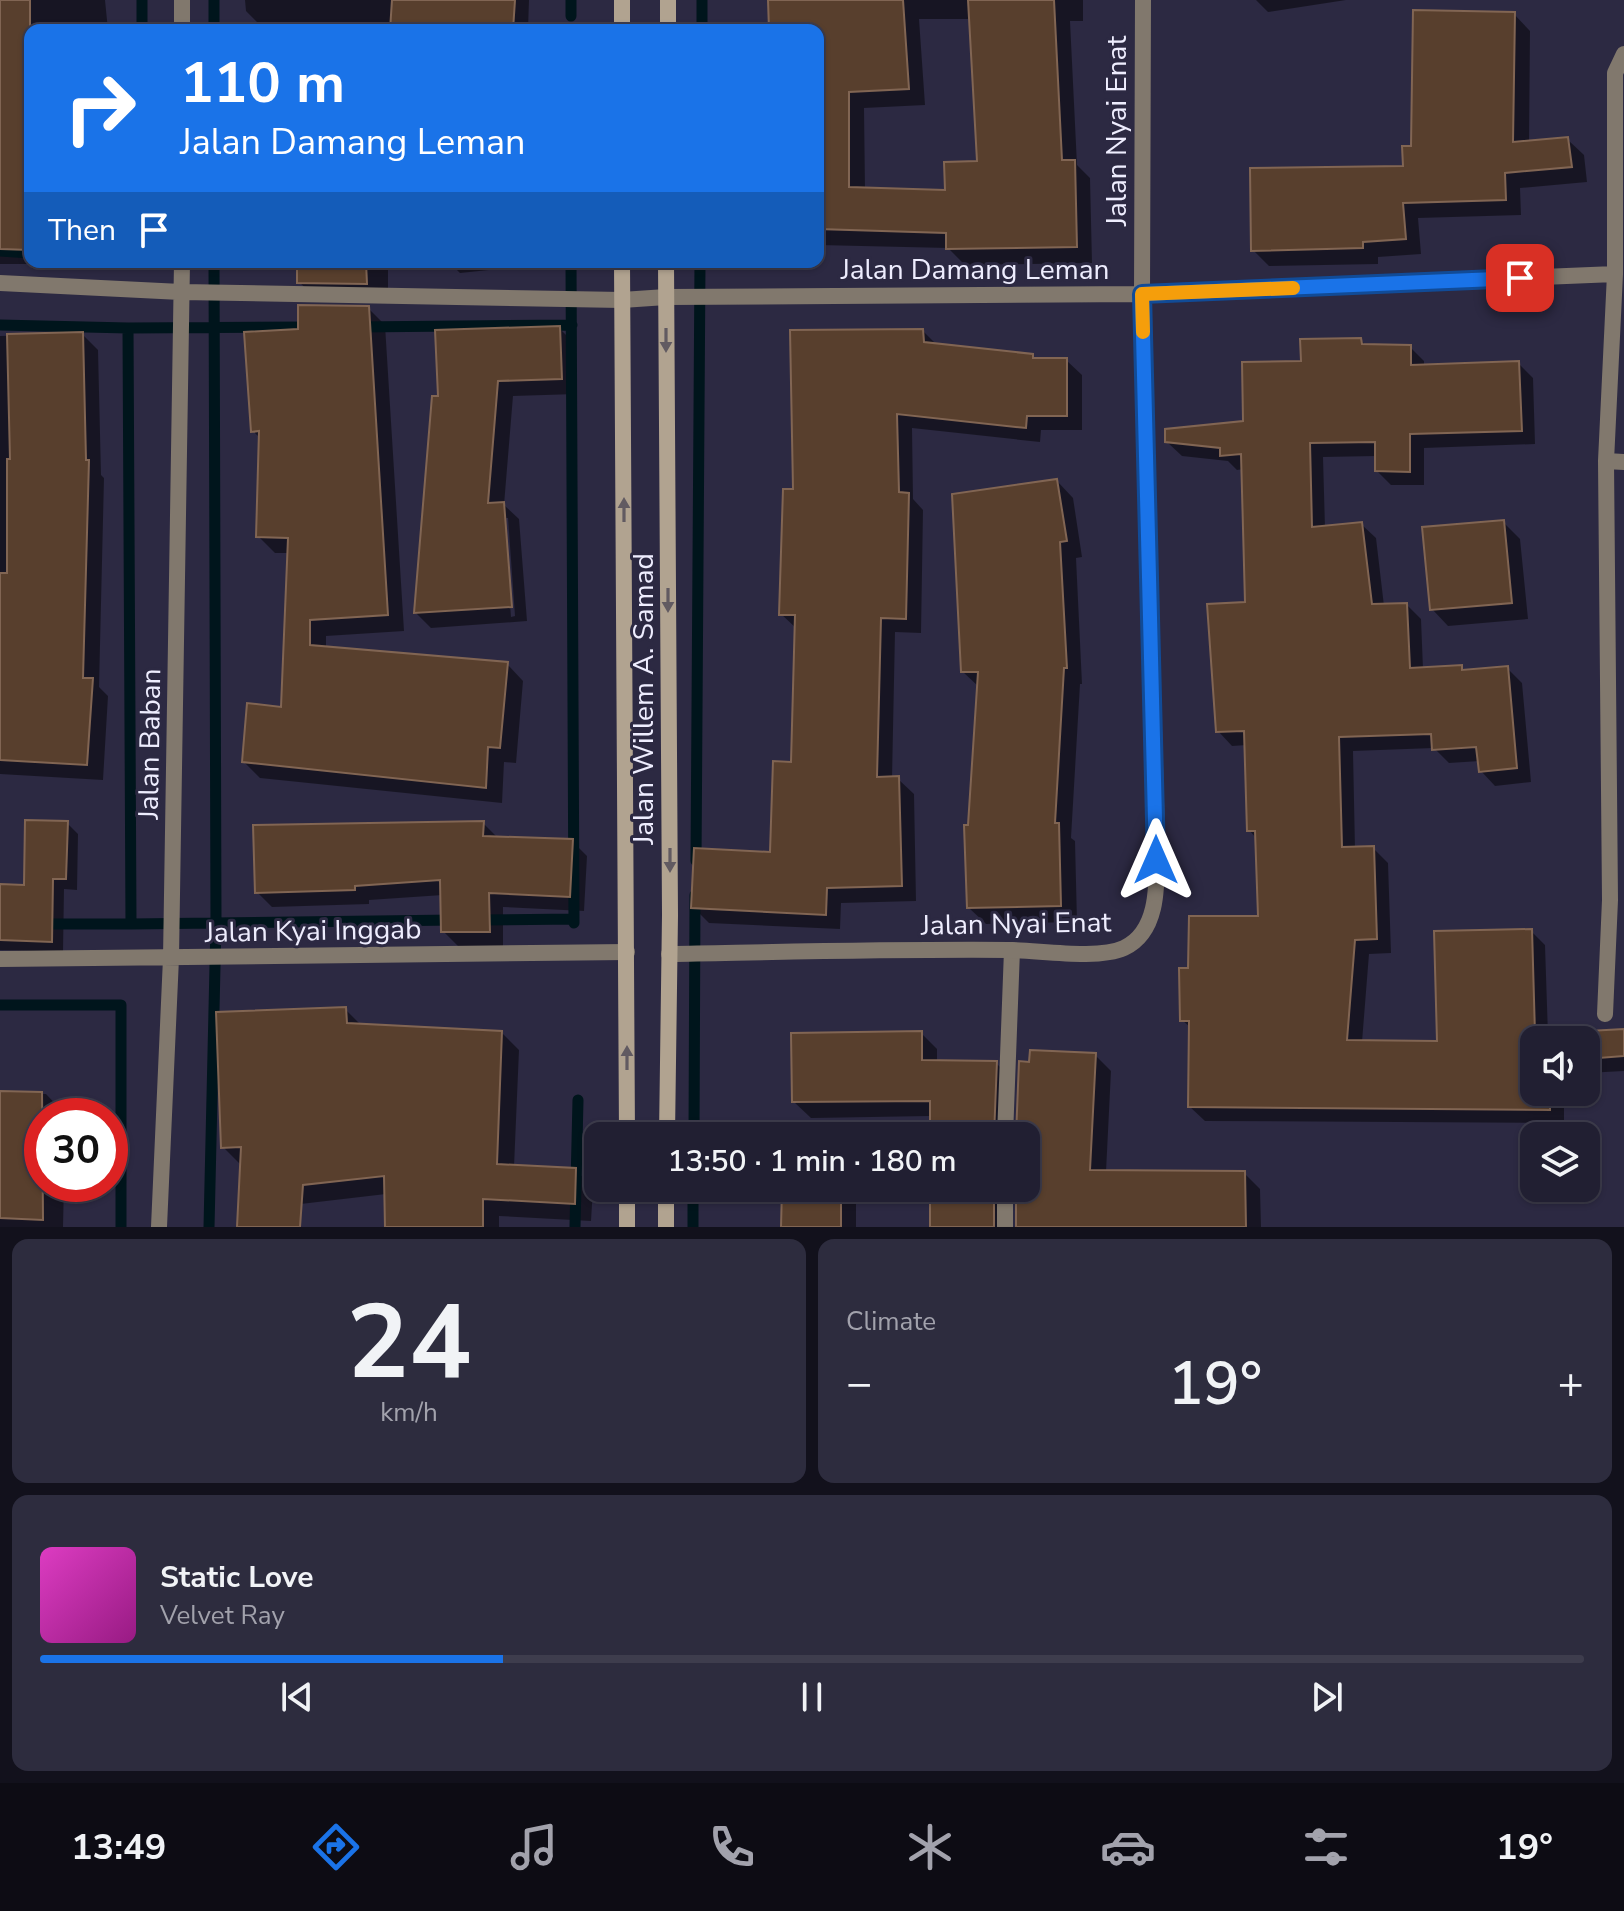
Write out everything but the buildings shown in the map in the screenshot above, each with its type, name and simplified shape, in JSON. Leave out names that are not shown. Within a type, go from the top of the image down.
[{"type":"main road","points":[[622,0],[622,24]]},
{"type":"main road","points":[[668,0],[668,24]]},
{"type":"main road","name":"Jalan Willem A. Samad","points":[[622,268],[627,1122]]},
{"type":"main road","name":"Jalan Willem A. Samad","points":[[666,268],[667,1122]]},
{"type":"main road","points":[[627,1202],[627,1227]]},
{"type":"main road","points":[[666,1202],[666,1227]]},
{"type":"street","points":[[182,0],[182,24]]},
{"type":"street","name":"Jalan Nyai Enat","points":[[669,954],[1012,950],[1090,954],[1124,949],[1144,932],[1155,903],[1157,838],[1142,294],[1143,0]]},
{"type":"street","points":[[1605,1014],[1610,900],[1606,461],[1615,274],[1615,73],[1624,54]]},
{"type":"street","name":"Jalan Damang Leman","points":[[0,283],[181,277],[622,300],[666,297],[1142,294],[1615,274]]},
{"type":"street","name":"Jalan Baban","points":[[159,1227],[171,958],[181,277]]},
{"type":"street","points":[[1606,461],[1624,462]]},
{"type":"street","points":[[1006,1122],[1012,950]]},
{"type":"street","name":"Jalan Kyai Inggab","points":[[0,959],[627,952]]},
{"type":"street","points":[[1005,1202],[1005,1227]]},
{"type":"waterway","points":[[142,0],[142,24]]},
{"type":"waterway","points":[[214,0],[214,24]]},
{"type":"waterway","points":[[571,0],[571,16]]},
{"type":"waterway","points":[[702,0],[702,24]]},
{"type":"waterway","points":[[0,251],[24,253]]},
{"type":"waterway","points":[[209,1227],[216,923],[214,268]]},
{"type":"waterway","points":[[571,268],[574,923]]},
{"type":"waterway","points":[[696,861],[700,268]]},
{"type":"waterway","points":[[0,325],[128,328],[131,924],[39,924]]},
{"type":"waterway","points":[[356,327],[572,325]]},
{"type":"waterway","points":[[128,328],[311,327]]},
{"type":"waterway","points":[[694,1122],[695,895]]},
{"type":"waterway","points":[[476,920],[574,919]]},
{"type":"waterway","points":[[131,924],[455,920]]},
{"type":"waterway","points":[[0,1005],[121,1005],[121,1227]]},
{"type":"waterway","points":[[575,1227],[578,1100]]},
{"type":"waterway","points":[[693,1202],[693,1227]]},
{"type":"slow traffic","points":[[1143,332],[1142,294],[1293,288]]},
{"type":"route","points":[[1156,860],[1142,294],[1520,278]]}]
